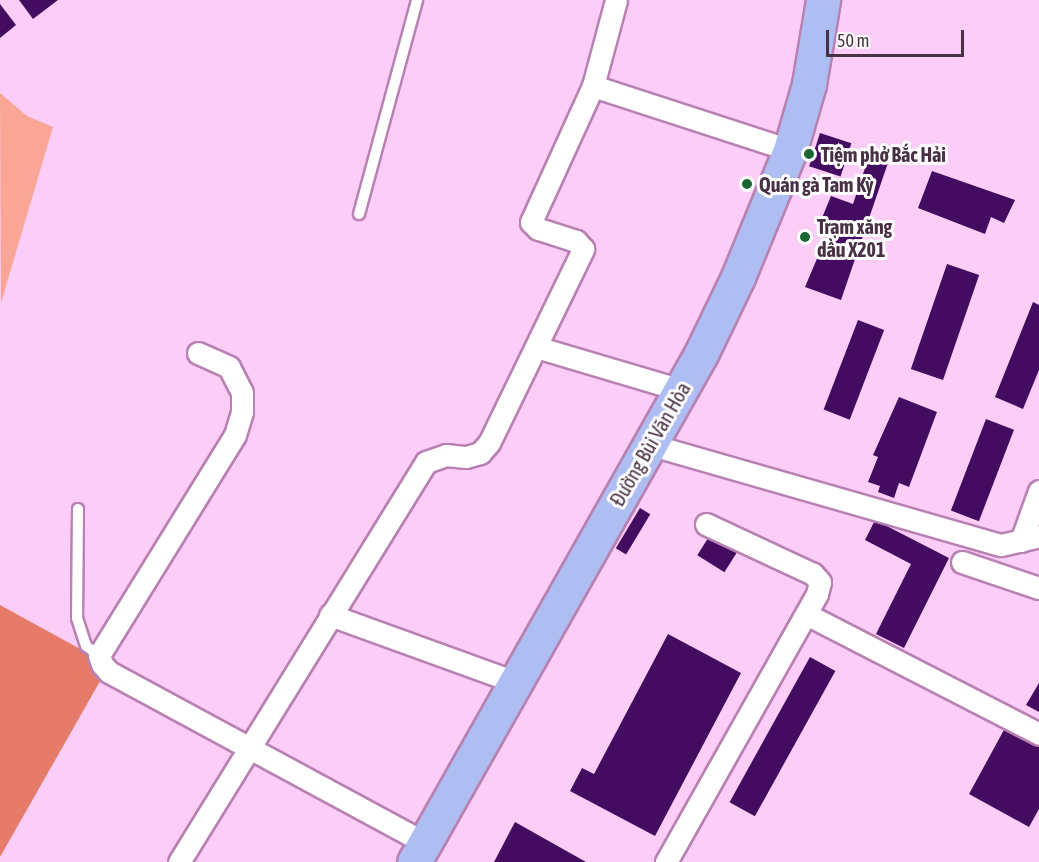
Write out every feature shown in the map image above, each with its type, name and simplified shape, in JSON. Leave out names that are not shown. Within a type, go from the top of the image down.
[{"type":"main road","name":"Đường Bùi Văn Hòa","points":[[420,852],[648,444],[681,390],[738,277],[790,150],[808,84],[823,0]]},
{"type":"street","points":[[179,862],[248,746],[426,462],[446,455],[466,457],[480,453],[489,443],[583,249],[576,241],[538,229],[531,222],[593,86],[616,0]]},
{"type":"street","points":[[593,86],[790,150]]},
{"type":"street","points":[[536,347],[681,390]]},
{"type":"street","points":[[198,353],[229,367],[242,393],[235,435],[99,655],[109,672],[248,746],[420,852]]},
{"type":"street","points":[[648,444],[1001,545],[1030,538],[1039,491]]},
{"type":"street","points":[[666,862],[806,615],[820,582],[813,574],[706,525]]},
{"type":"street","points":[[962,562],[1039,588]]},
{"type":"street","points":[[330,615],[514,682]]},
{"type":"street","points":[[806,615],[1039,734]]},
{"type":"lane","points":[[359,214],[417,0]]},
{"type":"lane","points":[[78,509],[77,618],[86,646],[99,655]]},
{"type":"shaded area","points":[[0,93],[27,116],[53,127],[1,303]]},
{"type":"shaded area","points":[[0,605],[93,656],[103,676],[0,857]]},
{"type":"building","points":[[19,0],[58,0],[33,19]]},
{"type":"building","points":[[0,4],[16,25],[0,38]]},
{"type":"building","points":[[820,133],[851,143],[841,176],[809,166]]},
{"type":"building","points":[[871,150],[890,157],[841,300],[805,287],[827,235],[817,230],[831,196],[853,204]]},
{"type":"building","points":[[932,171],[1015,200],[1004,223],[991,217],[985,234],[918,208]]},
{"type":"building","points":[[947,264],[979,275],[943,380],[911,369]]},
{"type":"building","points":[[1033,302],[1039,305],[1039,370],[1023,409],[995,397]]},
{"type":"building","points":[[858,320],[884,330],[850,420],[824,410]]},
{"type":"building","points":[[899,397],[937,412],[909,487],[899,483],[894,498],[878,492],[880,486],[868,482],[878,457],[873,455]]},
{"type":"building","points":[[986,419],[1014,430],[979,521],[951,510]]},
{"type":"building","points":[[640,508],[650,514],[626,554],[616,548]]},
{"type":"building","points":[[875,520],[949,558],[904,648],[876,634],[911,564],[865,540]]},
{"type":"building","points":[[710,535],[737,552],[724,572],[697,555]]},
{"type":"building","points":[[668,634],[741,673],[655,836],[570,791],[582,768],[594,774]]},
{"type":"building","points":[[810,657],[835,671],[755,816],[730,802]]},
{"type":"building","points":[[1039,683],[1039,712],[1026,705]]},
{"type":"building","points":[[1005,728],[1039,747],[1039,809],[1029,827],[969,794]]},
{"type":"building","points":[[515,822],[586,862],[494,862]]},
{"type":"place","name":"Tiệm phở Bắc Hải","points":[[809,154]]},
{"type":"place","name":"Quán gà Tam Kỳ","points":[[747,184]]},
{"type":"place","name":"Trạm xăng dầu X201","points":[[805,237]]}]
